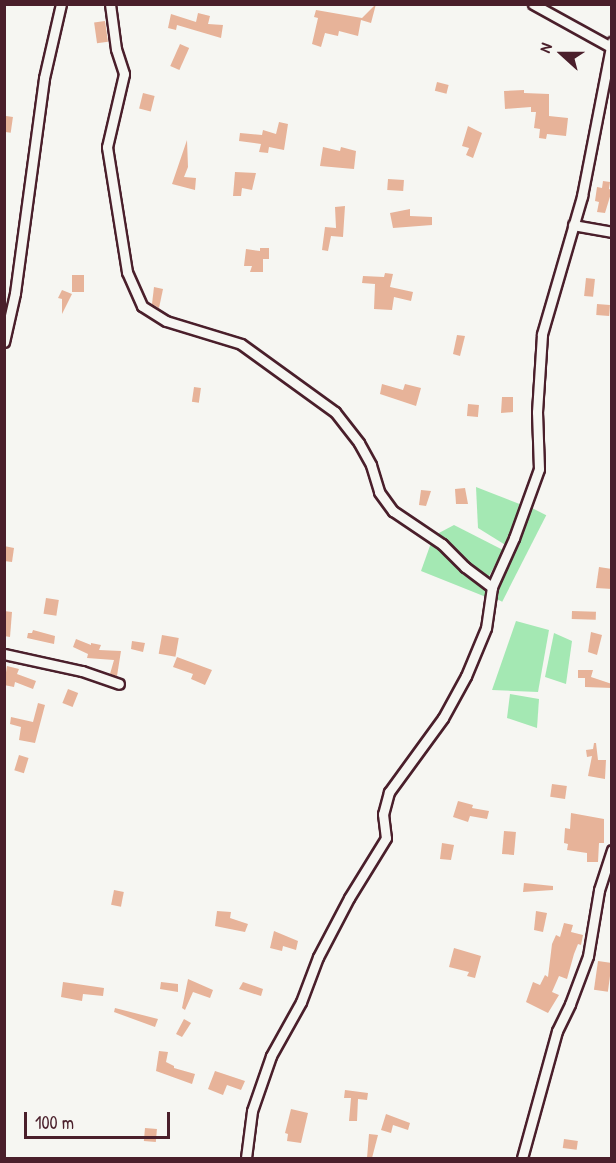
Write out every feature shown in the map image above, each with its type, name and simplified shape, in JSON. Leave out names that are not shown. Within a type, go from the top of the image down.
[{"type":"street","points":[[4,342],[15,293],[44,78],[61,4]]},
{"type":"street","points":[[110,4],[116,49],[124,74],[107,147],[127,272],[142,306],[166,321],[241,344],[335,412],[359,443],[371,465],[378,492],[393,511],[442,544],[465,567],[492,587]]},
{"type":"street","points":[[246,1158],[252,1111],[271,1056],[301,1002],[318,957],[349,898],[386,838],[383,814],[389,792],[443,718],[466,676],[486,628],[492,587],[514,538],[538,469],[537,412],[543,334],[582,196],[611,45],[533,4]]},
{"type":"street","points":[[573,225],[612,232]]},
{"type":"street","points":[[4,654],[82,671],[119,684]]},
{"type":"street","points":[[522,1158],[556,1031],[588,956],[598,890],[612,850]]},
{"type":"green space","points":[[476,487],[522,505],[507,546],[478,528]]},
{"type":"green space","points":[[532,508],[546,515],[502,602],[488,594]]},
{"type":"green space","points":[[454,525],[503,550],[488,578],[437,534]]},
{"type":"green space","points":[[431,543],[488,589],[486,597],[421,571]]},
{"type":"green space","points":[[516,621],[549,630],[538,692],[492,690]]},
{"type":"green space","points":[[554,633],[572,641],[566,684],[545,677]]},
{"type":"green space","points":[[510,694],[539,699],[537,728],[507,718]]},
{"type":"building","points":[[376,4],[371,23],[361,20],[358,36],[339,31],[338,36],[325,33],[321,47],[312,44],[318,18],[314,17],[316,10],[362,18]]},
{"type":"building","points":[[198,13],[210,16],[208,24],[223,25],[221,38],[177,25],[176,30],[168,28],[171,14],[196,22]]},
{"type":"building","points":[[105,21],[108,42],[97,43],[94,23]]},
{"type":"building","points":[[180,44],[189,48],[179,70],[170,66]]},
{"type":"building","points":[[437,82],[449,85],[446,94],[435,91]]},
{"type":"building","points":[[524,90],[524,93],[549,94],[549,116],[568,118],[566,136],[547,134],[546,139],[539,138],[540,129],[534,128],[536,112],[531,112],[531,107],[505,109],[504,91]]},
{"type":"building","points":[[143,93],[155,96],[151,111],[139,109]]},
{"type":"building","points":[[6,116],[13,117],[11,133],[4,132]]},
{"type":"building","points":[[279,122],[288,124],[284,150],[269,147],[268,153],[259,152],[261,144],[239,141],[240,133],[262,135],[263,130],[276,134]]},
{"type":"building","points":[[468,126],[482,133],[473,158],[466,155],[469,148],[462,146]]},
{"type":"building","points":[[187,140],[188,167],[184,177],[196,178],[195,190],[172,184]]},
{"type":"building","points":[[323,147],[340,151],[341,147],[356,151],[354,169],[320,166]]},
{"type":"building","points":[[235,172],[256,173],[252,190],[242,188],[241,196],[233,196]]},
{"type":"building","points":[[388,179],[404,180],[403,191],[387,190]]},
{"type":"building","points":[[603,181],[610,182],[609,189],[612,190],[605,213],[597,212],[599,202],[595,201],[597,187],[602,188]]},
{"type":"building","points":[[345,206],[343,237],[331,236],[328,251],[322,250],[325,227],[336,228],[335,207]]},
{"type":"building","points":[[410,209],[410,216],[432,217],[432,225],[393,228],[390,213]]},
{"type":"building","points":[[260,248],[269,248],[269,259],[263,259],[263,272],[250,272],[252,266],[244,266],[246,249],[260,251]]},
{"type":"building","points":[[385,273],[393,274],[390,287],[413,292],[411,301],[394,297],[392,310],[374,309],[375,284],[362,283],[363,276],[384,277]]},
{"type":"building","points":[[72,275],[84,275],[84,292],[72,292]]},
{"type":"building","points":[[586,278],[595,279],[593,297],[584,296]]},
{"type":"building","points":[[154,287],[163,289],[159,308],[152,304]]},
{"type":"building","points":[[62,290],[72,294],[62,314],[62,299],[58,298]]},
{"type":"building","points":[[597,304],[610,305],[609,316],[596,315]]},
{"type":"building","points":[[457,335],[465,336],[460,356],[453,354]]},
{"type":"building","points":[[382,384],[403,390],[405,384],[421,388],[416,406],[380,394]]},
{"type":"building","points":[[194,387],[201,388],[199,403],[192,402]]},
{"type":"building","points":[[502,397],[513,397],[513,412],[501,413]]},
{"type":"building","points":[[468,404],[479,405],[478,417],[467,416]]},
{"type":"building","points":[[465,488],[468,504],[456,504],[455,489]]},
{"type":"building","points":[[421,490],[431,491],[426,506],[419,505]]},
{"type":"building","points":[[4,546],[14,548],[12,562],[4,561]]},
{"type":"building","points":[[599,567],[612,569],[612,589],[596,588]]},
{"type":"building","points":[[46,598],[59,600],[56,616],[43,614]]},
{"type":"building","points":[[4,611],[12,612],[10,637],[4,636]]},
{"type":"building","points":[[572,611],[596,612],[596,620],[572,619]]},
{"type":"building","points":[[33,630],[55,636],[54,644],[27,638],[28,633],[32,633]]},
{"type":"building","points":[[591,632],[602,635],[597,655],[588,652]]},
{"type":"building","points":[[162,635],[179,638],[175,657],[159,654]]},
{"type":"building","points":[[76,639],[91,645],[91,643],[101,645],[99,650],[121,651],[117,676],[110,674],[114,660],[87,658],[88,654],[73,647]]},
{"type":"building","points":[[132,641],[145,643],[143,652],[131,649]]},
{"type":"building","points":[[177,657],[212,670],[205,685],[191,679],[193,674],[173,667]]},
{"type":"building","points":[[7,666],[19,669],[17,674],[36,681],[33,689],[15,682],[14,687],[4,685]]},
{"type":"building","points":[[578,670],[593,670],[591,677],[612,684],[612,688],[585,687],[585,678],[578,678]]},
{"type":"building","points":[[68,689],[78,693],[73,707],[62,703]]},
{"type":"building","points":[[38,703],[45,705],[35,743],[19,740],[21,727],[10,724],[11,717],[33,722]]},
{"type":"building","points":[[596,743],[598,760],[606,760],[605,779],[588,776],[592,756],[587,757],[586,750],[593,749]]},
{"type":"building","points":[[19,755],[29,758],[24,773],[14,770]]},
{"type":"building","points":[[552,784],[567,786],[565,799],[550,797]]},
{"type":"building","points":[[458,801],[473,805],[472,808],[489,811],[487,819],[470,816],[468,822],[453,817]]},
{"type":"building","points":[[571,813],[604,819],[604,843],[599,843],[598,862],[587,862],[587,853],[567,850],[568,844],[564,843],[565,828],[570,829]]},
{"type":"building","points":[[504,831],[516,832],[514,855],[502,854]]},
{"type":"building","points":[[442,843],[454,845],[451,860],[440,859]]},
{"type":"building","points":[[524,883],[553,886],[553,890],[523,892]]},
{"type":"building","points":[[114,890],[124,892],[121,907],[111,905]]},
{"type":"building","points":[[217,911],[231,912],[230,918],[248,924],[245,932],[215,926]]},
{"type":"building","points":[[536,911],[547,913],[543,932],[534,930]]},
{"type":"building","points":[[564,923],[573,925],[571,932],[583,935],[581,945],[578,944],[574,954],[567,979],[559,976],[552,992],[559,995],[548,1013],[526,1002],[533,982],[540,985],[545,975],[548,977],[552,944],[556,935],[560,937]]},
{"type":"building","points":[[274,931],[298,941],[296,950],[283,946],[282,951],[270,948]]},
{"type":"building","points":[[454,948],[481,956],[475,978],[467,976],[469,972],[449,967]]},
{"type":"building","points":[[598,961],[612,963],[608,992],[594,990]]},
{"type":"building","points":[[188,979],[213,990],[210,998],[193,992],[185,1010],[182,1008]]},
{"type":"building","points":[[63,982],[104,988],[103,996],[83,994],[82,1001],[61,997]]},
{"type":"building","points":[[161,982],[178,984],[178,992],[160,989]]},
{"type":"building","points":[[243,982],[263,989],[261,996],[239,989]]},
{"type":"building","points":[[115,1008],[158,1019],[155,1027],[114,1012]]},
{"type":"building","points":[[184,1019],[191,1023],[182,1037],[176,1034]]},
{"type":"building","points":[[159,1051],[168,1052],[166,1062],[174,1068],[195,1074],[192,1084],[156,1071]]},
{"type":"building","points":[[215,1071],[245,1081],[241,1090],[227,1085],[223,1095],[208,1089]]},
{"type":"building","points":[[345,1090],[368,1093],[367,1100],[358,1099],[357,1121],[349,1121],[351,1098],[344,1098]]},
{"type":"building","points":[[291,1109],[308,1113],[301,1143],[287,1141],[288,1134],[285,1133]]},
{"type":"building","points":[[386,1114],[410,1123],[408,1130],[393,1125],[391,1133],[381,1130]]},
{"type":"building","points":[[145,1128],[157,1129],[156,1142],[144,1141]]},
{"type":"building","points":[[369,1134],[378,1135],[372,1158],[367,1158]]},
{"type":"building","points":[[564,1139],[578,1141],[577,1150],[563,1148]]}]
